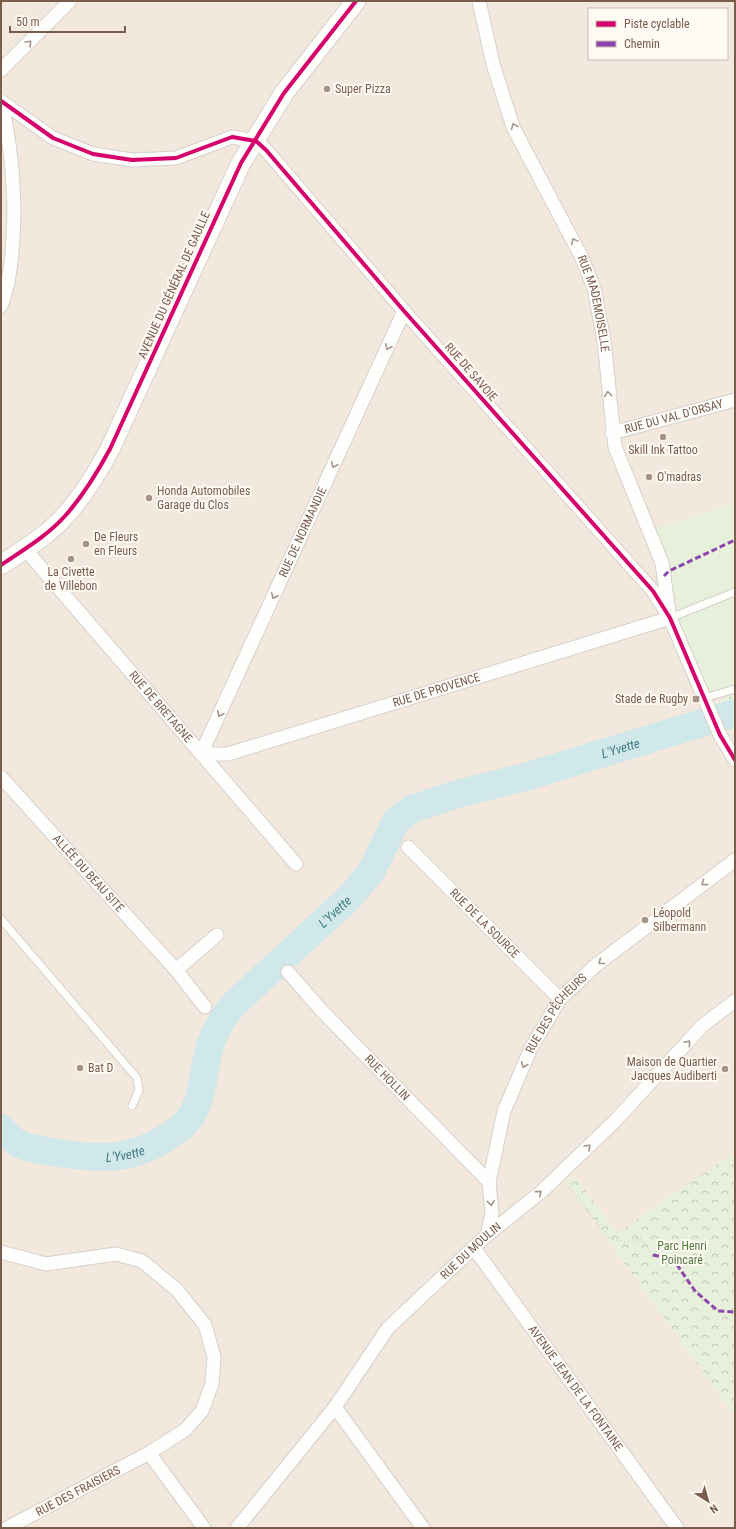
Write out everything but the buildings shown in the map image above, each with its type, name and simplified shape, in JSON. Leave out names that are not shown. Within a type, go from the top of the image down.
[{"type":"main road","name":"AVENUE DU GÉNÉRAL DE GAULLE","points":[[1,565],[25,549],[64,517],[85,491],[107,455],[230,185],[298,74],[356,1]]},
{"type":"street","points":[[1,70],[70,1]]},
{"type":"street","name":"RUE MADEMOISELLE","points":[[479,1],[493,64],[513,127],[581,256],[594,288],[604,341],[612,433],[615,447],[662,563],[670,618]]},
{"type":"street","points":[[1,101],[53,138],[93,154],[132,160],[176,158],[232,137],[256,141]]},
{"type":"street","points":[[1,101],[6,124],[11,163],[13,229],[9,277],[1,306]]},
{"type":"street","name":"RUE DE SAVOIE","points":[[256,141],[266,150],[404,311],[653,591],[670,618]]},
{"type":"street","name":"RUE DE NORMANDIE","points":[[201,754],[404,311]]},
{"type":"street","name":"RUE DU VAL D'ORSAY","points":[[612,433],[735,400]]},
{"type":"street","name":"RUE DE BRETAGNE","points":[[25,549],[296,864]]},
{"type":"street","points":[[670,618],[720,735],[735,760]]},
{"type":"street","name":"RUE DE PROVENCE","points":[[201,754],[228,754],[670,618]]},
{"type":"street","name":"ALLÉE DU BEAU SITE","points":[[1,777],[176,970],[205,1007]]},
{"type":"street","name":"RUE DE LA SOURCE","points":[[408,848],[560,999]]},
{"type":"street","name":"RUE DES PÊCHEURS","points":[[487,1235],[492,1214],[489,1182],[504,1111],[531,1048],[560,999],[596,965],[735,860]]},
{"type":"street","points":[[176,970],[217,935]]},
{"type":"street","name":"RUE HOLLIN","points":[[288,972],[322,1011],[489,1182]]},
{"type":"street","name":"RUE DU MOULIN","points":[[237,1528],[335,1407],[388,1328],[487,1235],[541,1192],[615,1121],[703,1026],[735,1001]]},
{"type":"street","name":"AVENUE JEAN DE LA FONTAINE","points":[[474,1248],[677,1528]]},
{"type":"street","name":"RUE DES FRAISIERS","points":[[1,1252],[46,1264],[116,1254],[142,1261],[177,1290],[205,1324],[214,1357],[212,1384],[202,1411],[185,1430],[149,1454],[7,1528]]},
{"type":"street","points":[[335,1407],[423,1528]]},
{"type":"street","points":[[149,1454],[204,1528]]},
{"type":"lane","points":[[670,618],[735,592]]},
{"type":"lane","points":[[706,702],[735,689]]},
{"type":"lane","points":[[1,919],[137,1078],[139,1090],[132,1106]]},
{"type":"path","points":[[560,1174],[608,1237],[624,1242],[641,1240],[653,1255]]},
{"type":"shaded area","points":[[1,1],[735,1],[735,1528],[1,1528]]},
{"type":"green space","points":[[735,503],[735,685],[709,693],[683,631],[671,578],[653,529]]},
{"type":"green space","points":[[735,694],[735,731],[730,730],[718,704],[723,698]]},
{"type":"green space","name":"Parc Henri Poincaré","points":[[735,1152],[735,1416],[566,1182],[575,1177],[617,1233]]},
{"type":"waterway","name":"L'Yvette","points":[[1,1128],[14,1141],[33,1149],[73,1155],[101,1157],[140,1151],[169,1136],[182,1127],[194,1111],[198,1102],[214,1035],[232,1006],[348,899],[371,872],[396,821],[412,809],[457,794],[525,777],[735,713]]},
{"type":"marked path","points":[[664,576],[669,571],[735,540]]},
{"type":"marked path","points":[[653,1255],[673,1259],[695,1291],[718,1311],[735,1312]]},
{"type":"cycle path","points":[[1,565],[58,523],[78,500],[95,475],[110,449],[241,163],[284,93],[356,1]]},
{"type":"cycle path","points":[[1,101],[53,138],[93,154],[132,160],[176,158],[232,137],[256,141]]},
{"type":"cycle path","points":[[256,141],[266,150],[404,311],[653,591],[670,618],[720,735],[735,760]]},
{"type":"place","name":"Super Pizza","points":[[327,89]]},
{"type":"place","name":"Skill Ink Tattoo","points":[[663,437]]},
{"type":"place","name":"O'madras","points":[[649,477]]},
{"type":"place","name":"Honda Automobiles Garage du Clos","points":[[149,498]]},
{"type":"place","name":"De Fleurs en Fleurs","points":[[86,544]]},
{"type":"place","name":"La Civette de Villebon","points":[[71,559]]},
{"type":"place","name":"Stade de Rugby","points":[[696,699]]},
{"type":"place","name":"Léopold Silbermann","points":[[645,920]]},
{"type":"place","name":"Bat D","points":[[80,1068]]},
{"type":"place","name":"Maison de Quartier Jacques Audiberti","points":[[725,1069]]}]
